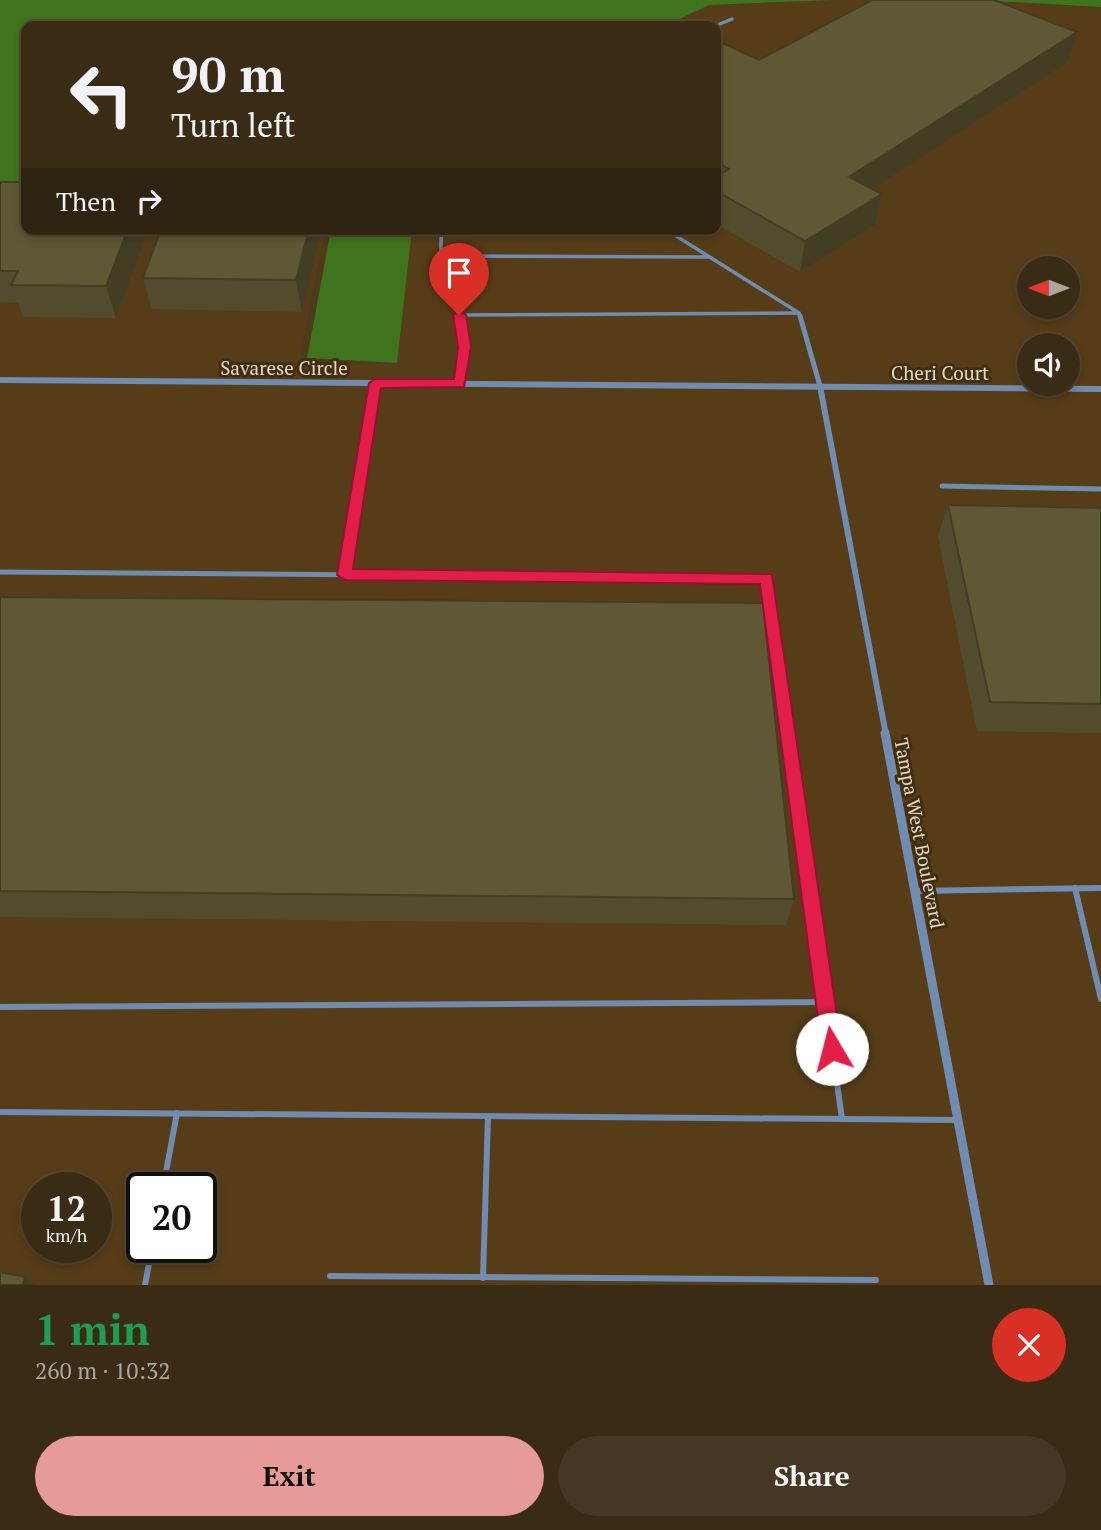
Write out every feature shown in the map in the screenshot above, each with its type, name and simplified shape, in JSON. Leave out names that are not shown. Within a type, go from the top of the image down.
[{"type":"street","name":"Savarese Circle","points":[[0,380],[820,386]]},
{"type":"street","name":"Cheri Court","points":[[820,386],[1101,389]]},
{"type":"street","name":"Tampa West Boulevard","points":[[820,386],[989,1285]]},
{"type":"lane","points":[[721,24],[732,19]]},
{"type":"lane","points":[[441,235],[438,256],[444,284],[459,315],[465,347],[460,384]]},
{"type":"lane","points":[[674,235],[799,313],[820,386]]},
{"type":"lane","points":[[438,256],[709,257]]},
{"type":"lane","points":[[459,315],[799,313]]},
{"type":"lane","points":[[345,575],[375,383]]},
{"type":"lane","points":[[942,486],[1101,489]]},
{"type":"lane","points":[[0,572],[767,578],[842,1119]]},
{"type":"lane","points":[[1075,888],[1101,999]]},
{"type":"lane","points":[[915,891],[1101,888]]},
{"type":"lane","points":[[0,1007],[825,1002]]},
{"type":"lane","points":[[0,1112],[957,1120]]},
{"type":"lane","points":[[166,1172],[177,1113]]},
{"type":"lane","points":[[483,1278],[488,1116]]},
{"type":"lane","points":[[145,1285],[149,1263]]},
{"type":"lane","points":[[330,1276],[876,1280]]},
{"type":"shaded area","points":[[833,0],[975,0],[1101,8],[1101,1285],[0,1285],[0,203],[21,224],[21,235],[324,235],[299,364],[396,363],[411,235],[721,235],[721,21],[675,21],[709,5]]},
{"type":"green space","points":[[0,0],[833,0],[709,5],[675,21],[21,21],[21,182],[0,181]]},
{"type":"green space","points":[[975,0],[1101,0],[1101,7]]},
{"type":"green space","points":[[330,235],[411,235],[397,363],[307,358]]},
{"type":"building","points":[[872,0],[994,0],[1077,32],[849,177],[882,194],[805,241],[721,194],[721,174],[729,169],[721,165],[721,42],[759,60]]},
{"type":"building","points":[[0,182],[21,182],[21,235],[126,235],[106,286],[11,285],[18,271],[0,271]]},
{"type":"building","points":[[159,235],[307,235],[296,280],[143,278]]},
{"type":"building","points":[[948,505],[1101,508],[1101,704],[990,702]]},
{"type":"building","points":[[0,597],[763,603],[794,899],[0,891]]},
{"type":"building","points":[[0,1272],[25,1277],[23,1285],[0,1285]]},
{"type":"route","points":[[459,315],[465,347],[460,384],[375,383],[345,575],[767,578],[832,1049]]}]
